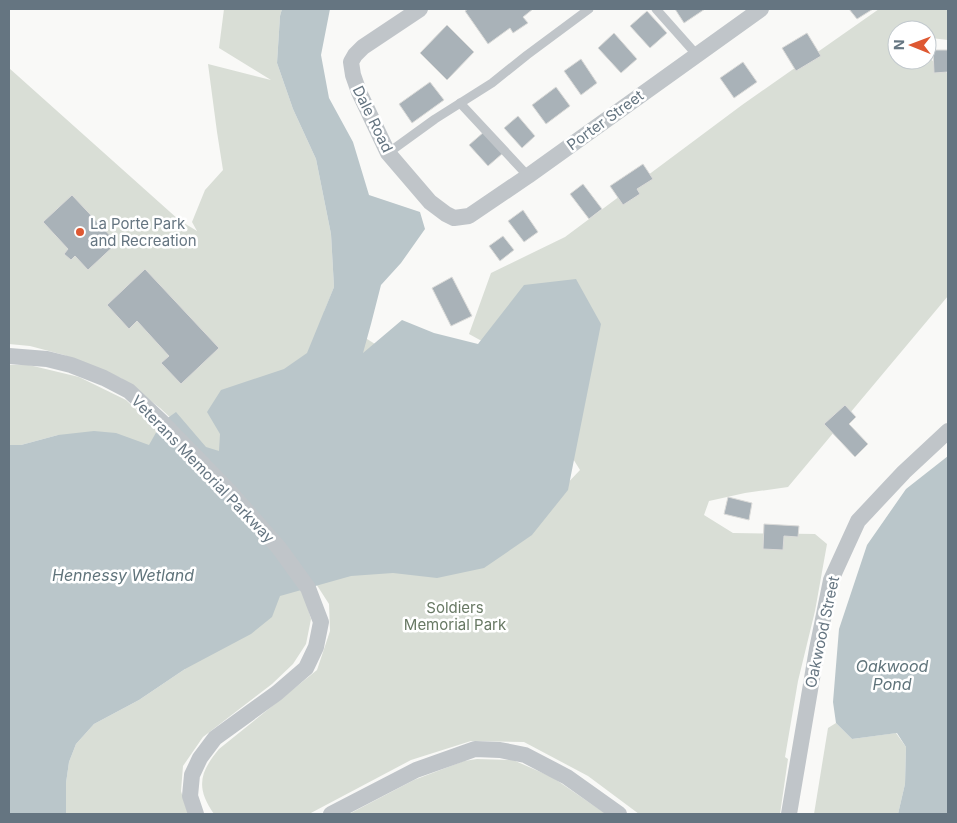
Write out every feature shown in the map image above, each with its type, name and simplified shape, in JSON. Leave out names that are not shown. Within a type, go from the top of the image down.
[{"type":"street","name":"Dale Road","points":[[420,9],[355,54],[352,62],[353,76],[358,92],[388,153],[430,202],[446,214]]},
{"type":"street","name":"Porter Street","points":[[446,214],[454,218],[469,216],[761,9]]},
{"type":"street","name":"Veterans Memorial Parkway","points":[[9,356],[47,359],[71,365],[104,378],[129,391],[230,492],[278,548],[308,588],[321,622],[316,647],[306,668],[278,692],[215,738],[200,758],[192,775],[190,796],[196,814]]},
{"type":"street","name":"Oakwood Street","points":[[789,814],[816,649],[831,580],[858,521],[904,472],[948,431]]},
{"type":"street","points":[[331,814],[416,770],[476,749],[500,750],[525,755],[568,777],[618,814]]},
{"type":"lane","points":[[388,153],[435,118],[492,83],[589,9]]},
{"type":"lane","points":[[656,9],[696,54]]},
{"type":"lane","points":[[460,103],[528,176]]},
{"type":"green space","name":"Soldiers Memorial Park","points":[[224,9],[282,9],[277,63],[293,109],[316,159],[331,234],[334,287],[324,312],[375,344],[545,507],[580,470],[552,425],[518,361],[469,334],[491,273],[565,237],[742,105],[879,9],[948,9],[948,40],[937,39],[937,20],[887,20],[887,70],[937,70],[937,65],[948,74],[948,296],[788,487],[745,493],[709,501],[704,515],[733,533],[815,534],[827,544],[815,611],[798,681],[785,757],[788,759],[780,814],[639,814],[588,776],[524,742],[471,741],[411,760],[309,814],[214,814],[208,805],[202,788],[202,781],[207,766],[219,749],[317,670],[330,631],[329,604],[284,534],[216,460],[160,408],[121,378],[64,355],[30,346],[9,344],[9,68],[179,220],[197,231],[192,222],[205,190],[223,170],[208,64],[271,80],[219,48]]},
{"type":"green space","points":[[9,365],[29,365],[79,377],[126,400],[165,436],[304,595],[311,619],[306,644],[293,664],[272,684],[203,737],[183,766],[181,791],[188,814],[66,814],[66,783],[69,762],[76,744],[94,724],[139,700],[185,669],[58,435],[21,445],[9,445]]},
{"type":"green space","points":[[836,723],[852,739],[896,733],[906,747],[905,784],[898,814],[814,814],[828,728]]},
{"type":"green space","points":[[477,759],[513,760],[552,777],[606,814],[349,814],[414,780],[464,761]]},
{"type":"water","name":"Hennessy Wetland","points":[[282,9],[330,9],[321,55],[329,98],[353,142],[369,195],[420,212],[425,229],[401,263],[381,285],[363,353],[402,320],[434,333],[478,344],[524,285],[576,279],[601,324],[568,490],[532,535],[484,568],[437,578],[393,573],[351,576],[280,596],[272,617],[251,634],[185,669],[139,700],[94,724],[76,744],[69,762],[66,783],[66,814],[9,814],[9,445],[21,445],[58,435],[94,431],[116,433],[149,445],[162,422],[176,412],[206,447],[219,451],[220,434],[207,412],[221,390],[284,369],[307,353],[334,287],[331,234],[316,159],[293,109],[277,63]]},
{"type":"water","name":"Oakwood Pond","points":[[948,456],[948,814],[898,814],[905,784],[906,747],[897,733],[852,739],[836,723],[833,702],[839,629],[867,545],[906,489]]},
{"type":"building","points":[[468,9],[533,9],[523,17],[528,23],[513,33],[510,28],[488,44],[465,11]]},
{"type":"building","points":[[675,9],[705,9],[684,23]]},
{"type":"building","points":[[849,9],[873,9],[857,19]]},
{"type":"building","points":[[647,11],[667,33],[650,48],[630,26]]},
{"type":"building","points":[[447,25],[474,52],[447,80],[420,53]]},
{"type":"building","points":[[614,33],[637,59],[621,73],[598,48]]},
{"type":"building","points":[[807,33],[821,56],[796,71],[782,48]]},
{"type":"building","points":[[937,50],[948,50],[948,72],[934,73],[934,70],[937,70]]},
{"type":"building","points":[[581,59],[597,83],[581,95],[564,71]]},
{"type":"building","points":[[743,62],[757,82],[734,98],[720,78]]},
{"type":"building","points":[[430,82],[444,100],[412,123],[399,104]]},
{"type":"building","points":[[556,87],[570,106],[546,124],[532,105]]},
{"type":"building","points":[[518,116],[535,136],[522,148],[504,128]]},
{"type":"building","points":[[485,131],[503,153],[488,166],[469,145]]},
{"type":"building","points":[[643,164],[653,179],[637,189],[640,194],[623,205],[610,186]]},
{"type":"building","points":[[583,184],[602,209],[589,219],[570,194]]},
{"type":"building","name":"La Porte Park and Recreation","points":[[72,195],[117,243],[88,270],[75,256],[71,260],[64,254],[68,249],[43,222]]},
{"type":"building","points":[[523,210],[538,232],[524,242],[508,221]]},
{"type":"building","points":[[503,236],[514,250],[500,261],[489,246]]},
{"type":"building","points":[[145,269],[219,348],[181,384],[161,363],[169,356],[137,321],[129,329],[107,305]]},
{"type":"building","points":[[452,277],[472,316],[451,326],[432,288]]},
{"type":"building","points":[[845,405],[856,417],[849,424],[868,444],[855,457],[824,424]]},
{"type":"building","points":[[728,497],[752,503],[749,520],[724,514]]},
{"type":"building","points":[[764,524],[799,526],[798,537],[784,536],[783,550],[763,549]]},
{"type":"place","name":"La Porte Park and Recreation","points":[[80,232]]}]
